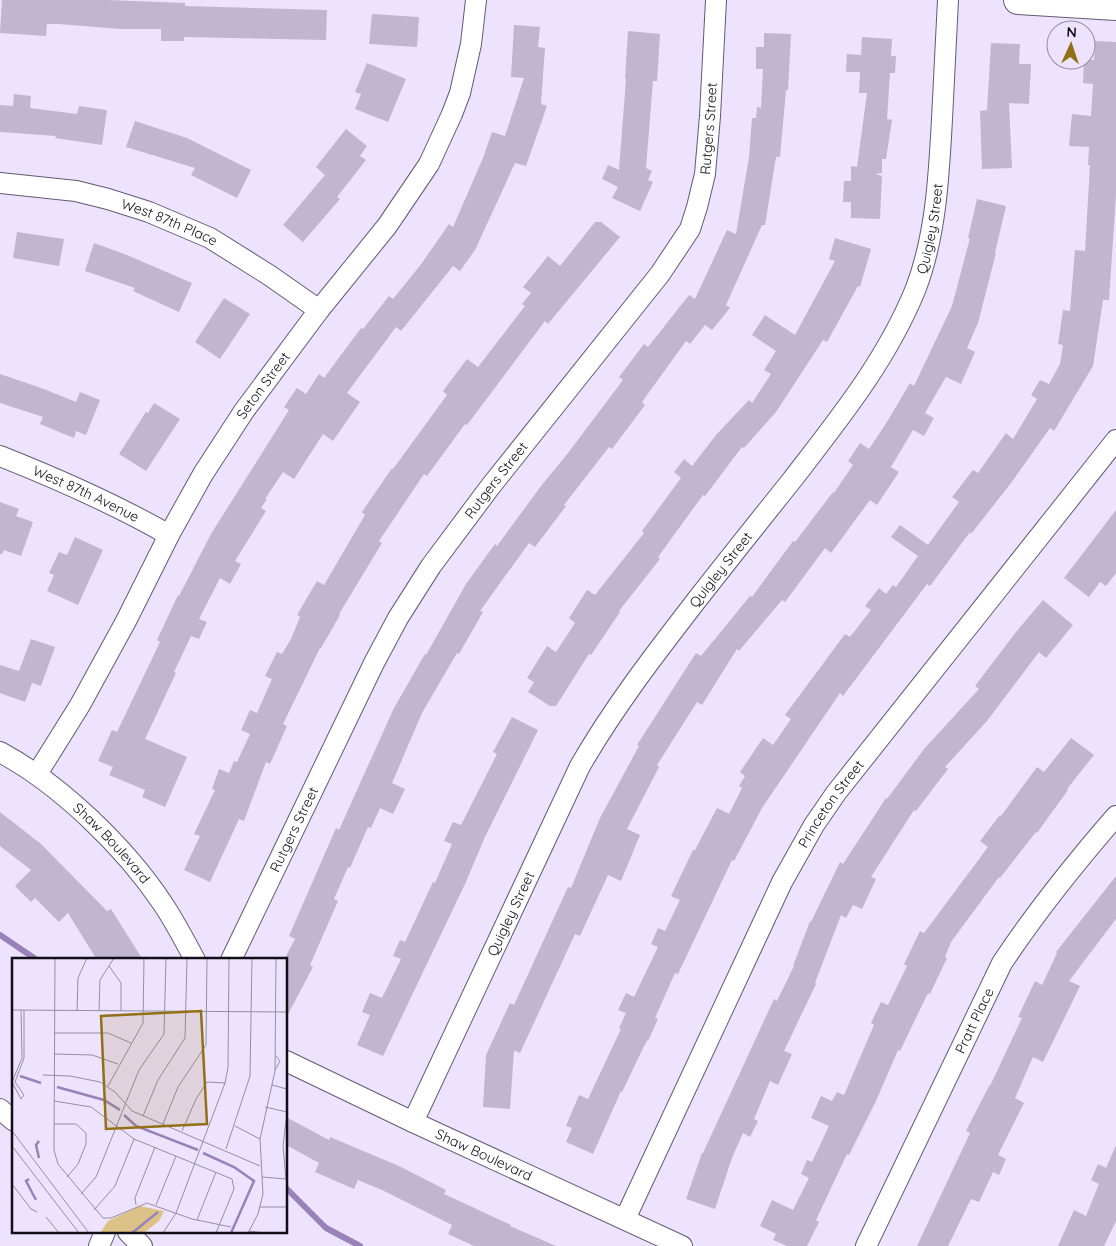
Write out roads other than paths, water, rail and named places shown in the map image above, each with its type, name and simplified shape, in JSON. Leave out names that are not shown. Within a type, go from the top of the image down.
[{"type":"street","name":"Seton Street","points":[[37,774],[80,705],[203,474],[244,411],[319,310],[387,226],[428,164],[460,93],[471,44],[476,0]]},
{"type":"street","name":"Rutgers Street","points":[[233,958],[374,663],[398,618],[431,566],[490,488],[660,274],[690,229],[698,207],[705,174],[716,0]]},
{"type":"street","name":"Quigley Street","points":[[413,1122],[580,766],[598,734],[644,667],[850,406],[890,343],[916,288],[931,231],[940,153],[948,0]]},
{"type":"street","points":[[1018,0],[1116,6]]},
{"type":"street","name":"West 87th Place","points":[[0,183],[76,191],[149,212],[210,238],[269,275],[319,310]]},
{"type":"street","name":"Princeton Street","points":[[625,1219],[782,882],[814,825],[836,792],[1116,440]]},
{"type":"street","name":"West 87th Avenue","points":[[0,456],[55,478],[169,535]]},
{"type":"street","name":"Shaw Boulevard","points":[[0,752],[37,774],[87,817],[113,843],[162,902],[194,958]]},
{"type":"street","name":"Pratt Place","points":[[866,1246],[1002,963],[1016,941],[1116,816]]},
{"type":"street","name":"Shaw Boulevard","points":[[288,1062],[682,1246]]},
{"type":"street","points":[[0,1109],[12,1119]]},
{"type":"street","points":[[99,1246],[104,1234]]},
{"type":"street","points":[[130,1234],[142,1246]]},
{"type":"waterway","points":[[0,935],[34,958]]},
{"type":"waterway","points":[[288,1190],[326,1228],[360,1246]]}]
